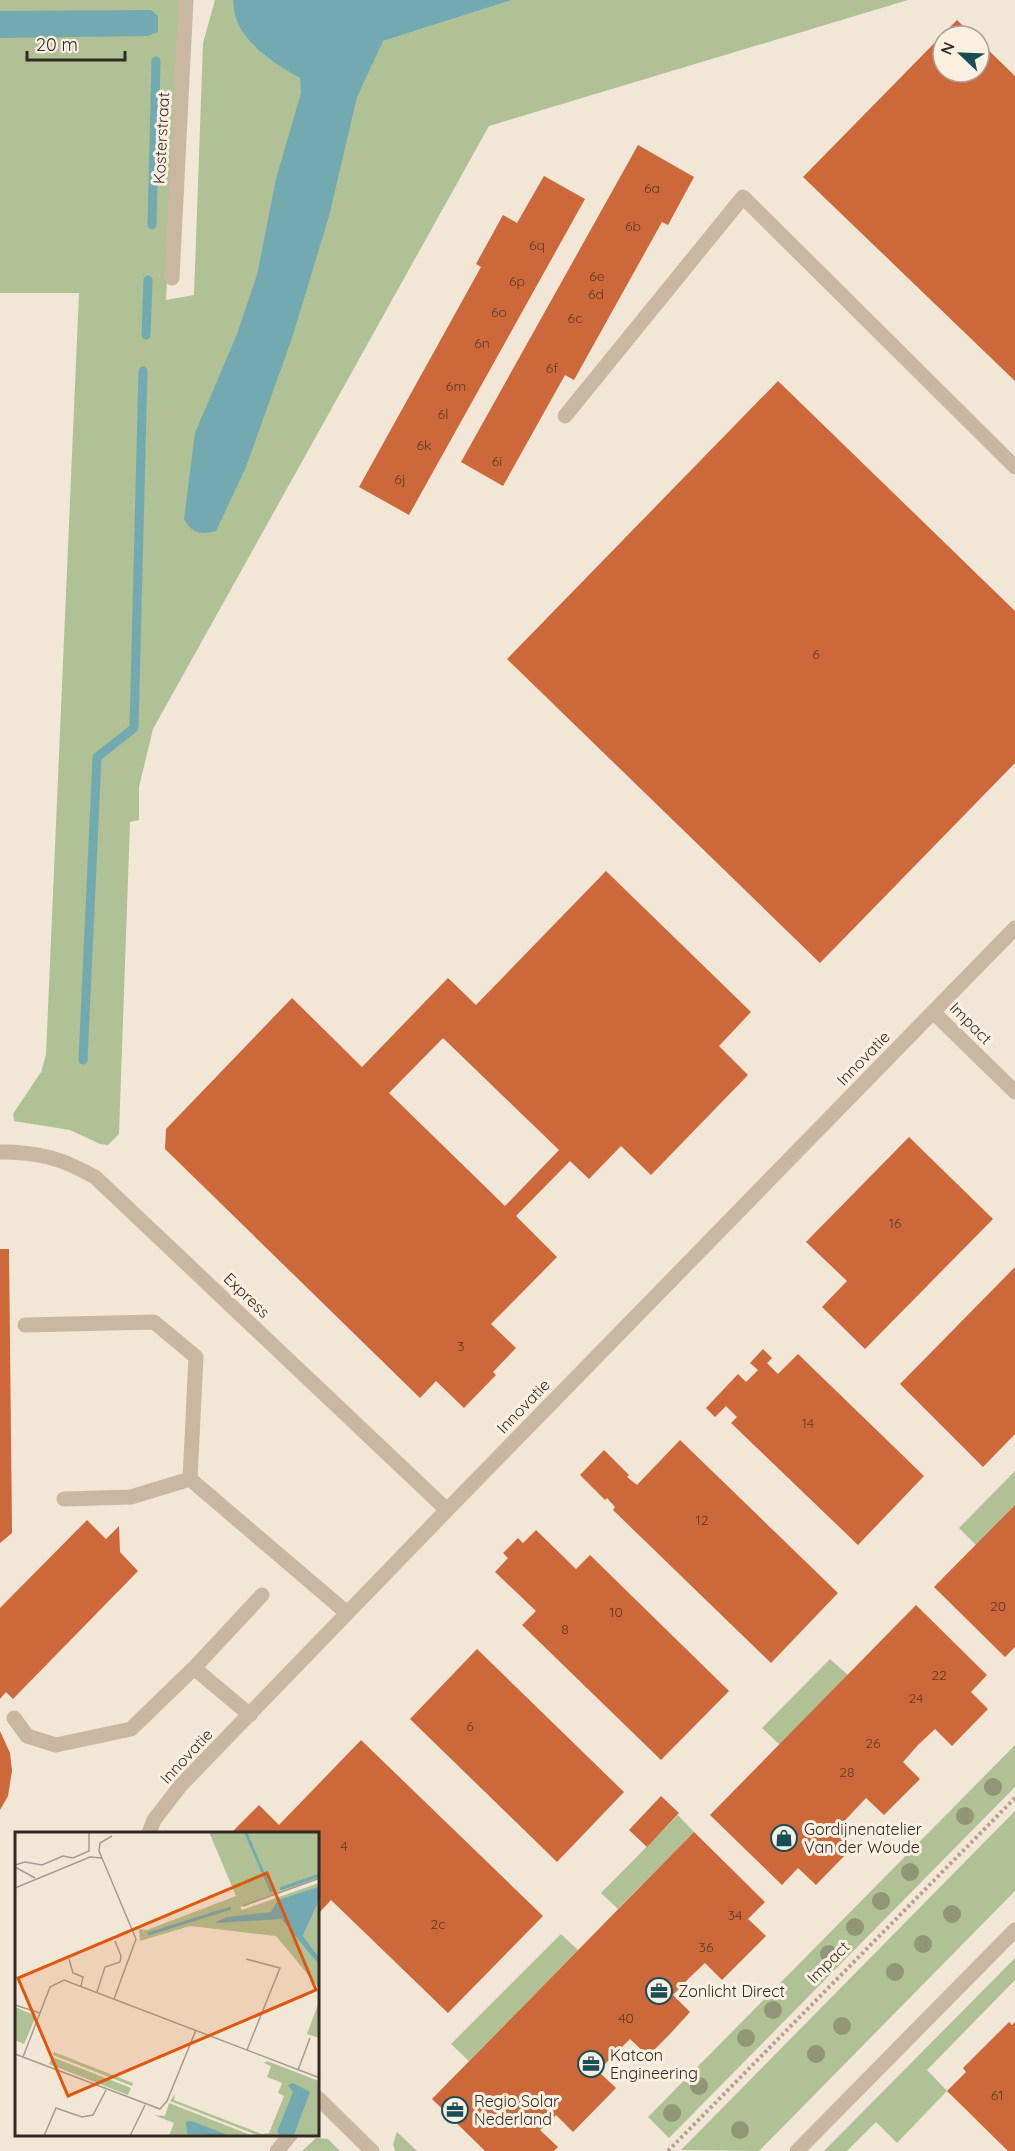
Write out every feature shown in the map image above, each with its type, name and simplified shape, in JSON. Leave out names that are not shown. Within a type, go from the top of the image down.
[{"type":"street","name":"Kosterstraat","points":[[172,278],[186,0]]},
{"type":"street","points":[[565,416],[742,196],[1015,467]]},
{"type":"street","name":"Impact","points":[[1015,928],[933,1012],[1015,1092]]},
{"type":"street","name":"Innovatie","points":[[149,1832],[154,1820],[181,1785],[933,1012]]},
{"type":"street","name":"Express","points":[[0,1152],[47,1155],[95,1177],[447,1510]]},
{"type":"street","points":[[25,1325],[154,1322],[196,1356],[190,1479]]},
{"type":"street","points":[[64,1500],[130,1497],[190,1479]]},
{"type":"street","points":[[190,1479],[347,1613]]},
{"type":"street","points":[[14,1719],[27,1736],[56,1745],[131,1729],[194,1668],[262,1595]]},
{"type":"street","points":[[194,1668],[249,1715]]},
{"type":"street","points":[[797,2151],[1015,1930]]},
{"type":"street","points":[[320,2102],[372,2151]]},
{"type":"street","points":[[277,2151],[289,2136]]},
{"type":"path","name":"Impact","points":[[668,2151],[1015,1798]]},
{"type":"green space","points":[[0,0],[182,0],[166,300],[194,295],[203,43],[215,0],[233,0],[240,28],[249,40],[272,61],[311,84],[383,41],[512,0],[908,0],[489,126],[153,729],[139,787],[139,820],[130,822],[119,1134],[108,1145],[100,1144],[70,1130],[14,1121],[13,1114],[41,1072],[46,1055],[79,293],[0,293]]},
{"type":"green space","points":[[1015,1471],[1015,1505],[976,1545],[959,1528]]},
{"type":"green space","points":[[830,1659],[848,1675],[780,1745],[762,1728]]},
{"type":"green space","points":[[1015,1745],[1015,1787],[669,2138],[648,2117]]},
{"type":"green space","points":[[1015,1811],[1015,1891],[759,2151],[681,2150]]},
{"type":"green space","points":[[678,1815],[694,1832],[618,1909],[601,1893]]},
{"type":"green space","points":[[561,1934],[578,1950],[469,2061],[451,2044]]},
{"type":"green space","points":[[1015,1958],[1015,1980],[927,2070],[947,2091],[897,2143],[876,2122],[847,2151],[824,2151]]},
{"type":"green space","points":[[397,2132],[417,2151],[395,2151],[393,2144]]},
{"type":"green space","points":[[316,2138],[328,2139],[340,2151],[302,2151]]},
{"type":"water","points":[[233,0],[512,0],[383,41],[357,97],[329,216],[292,338],[246,467],[216,531],[201,533],[191,528],[184,519],[195,433],[237,334],[257,275],[276,179],[301,93],[300,78],[266,56],[246,37],[234,13]]},
{"type":"water","points":[[151,10],[158,16],[158,32],[148,36],[0,38],[0,11]]},
{"type":"building","points":[[931,47],[931,84],[991,84],[991,53],[1015,76],[1015,381],[803,177]]},
{"type":"building","points":[[638,145],[694,177],[668,225],[662,222],[574,380],[565,375],[503,486],[461,462]]},
{"type":"building","points":[[544,176],[585,199],[409,515],[359,487],[481,267],[476,264],[503,215],[517,223]]},
{"type":"building","points":[[778,381],[1015,611],[1015,763],[820,963],[507,659]]},
{"type":"building","points":[[606,871],[751,1012],[719,1046],[748,1075],[651,1175],[621,1146],[589,1179],[570,1161],[516,1216],[557,1257],[491,1324],[516,1348],[493,1372],[496,1375],[464,1408],[436,1381],[420,1398],[165,1149],[166,1129],[292,998],[362,1067],[448,978],[476,1005]],"holes":[[[443,1038],[559,1150],[505,1206],[389,1093]]]},
{"type":"building","points":[[909,1137],[993,1219],[865,1349],[822,1307],[847,1281],[806,1242]]},
{"type":"building","points":[[0,1249],[9,1249],[12,1533],[0,1543]]},
{"type":"building","points":[[1015,1267],[1015,1434],[983,1467],[900,1384]]},
{"type":"building","points":[[763,1349],[772,1358],[767,1363],[778,1374],[798,1354],[924,1476],[858,1545],[731,1423],[737,1417],[726,1406],[715,1417],[706,1408],[738,1374],[746,1382],[758,1370],[750,1363]]},
{"type":"building","points":[[680,1440],[838,1593],[771,1663],[613,1510],[615,1507],[607,1498],[605,1500],[580,1475],[604,1450],[637,1485]]},
{"type":"building","points":[[1015,1505],[1015,1647],[1005,1657],[934,1587]]},
{"type":"building","points":[[87,1520],[106,1539],[119,1526],[120,1552],[138,1571],[13,1699],[6,1692],[0,1699],[0,1608]]},
{"type":"building","points":[[536,1530],[576,1569],[590,1555],[729,1691],[661,1760],[522,1625],[536,1611],[495,1572],[508,1558],[503,1553],[518,1538],[523,1543]]},
{"type":"building","points":[[916,1605],[987,1675],[971,1692],[988,1709],[952,1746],[935,1729],[918,1745],[903,1762],[920,1779],[884,1815],[866,1798],[835,1831],[852,1848],[816,1885],[798,1868],[782,1885],[710,1815]]},
{"type":"building","points":[[477,1649],[624,1792],[557,1862],[410,1719]]},
{"type":"building","points":[[0,1731],[10,1753],[12,1771],[8,1796],[0,1810]]},
{"type":"building","points":[[361,1740],[543,1916],[448,2013],[331,1900],[320,1912],[320,1832],[232,1832],[259,1805],[279,1825]]},
{"type":"building","points":[[661,1796],[679,1813],[647,1847],[629,1830]]},
{"type":"building","points":[[694,1832],[765,1902],[748,1919],[766,1936],[722,1980],[705,1963],[689,1978],[673,1995],[690,2012],[670,2034],[648,2056],[630,2039],[598,2071],[616,2088],[573,2132],[556,2115],[540,2130],[558,2147],[554,2151],[485,2151],[432,2099]]},
{"type":"building","points":[[1009,2022],[1012,2025],[1015,2022],[1015,2151],[1008,2151],[947,2091],[966,2072],[963,2068]]},
{"type":"waterway","points":[[152,225],[156,61]]},
{"type":"waterway","points":[[146,335],[148,280]]},
{"type":"waterway","points":[[83,1060],[97,757],[134,728],[143,371]]},
{"type":"place","name":"Gordijnenatelier Van der Woude","points":[[784,1838]]},
{"type":"place","name":"Zonlicht Direct","points":[[659,1991]]},
{"type":"place","name":"Katcon Engineering","points":[[591,2064]]},
{"type":"place","name":"Regio Solar Nederland","points":[[455,2110]]}]
